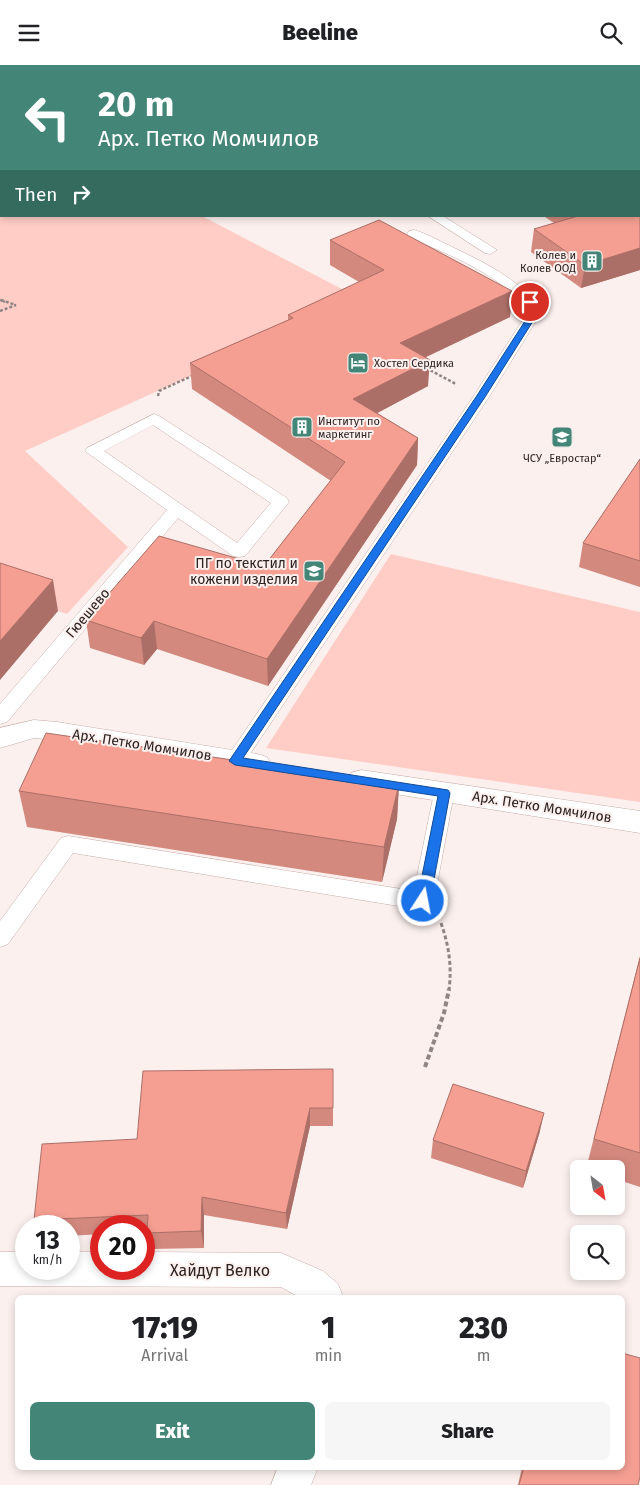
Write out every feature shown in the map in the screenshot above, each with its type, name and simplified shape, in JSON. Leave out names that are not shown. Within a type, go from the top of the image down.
[{"type":"street","name":"Арх. Петко Момчилов","points":[[0,738],[34,729],[58,731],[283,768]]},
{"type":"street","name":"Арх. Петко Момчилов","points":[[340,777],[640,822]]},
{"type":"street","name":"Хайдут Велко","points":[[0,1269],[281,1270],[300,1277],[320,1292]]},
{"type":"street","points":[[291,1485],[297,1470]]},
{"type":"lane","points":[[436,217],[490,250]]},
{"type":"lane","points":[[235,761],[481,397],[531,318],[534,310],[530,302],[499,277],[414,234]]},
{"type":"lane","points":[[154,419],[281,503],[239,552],[177,509],[93,451],[154,419]]},
{"type":"lane","name":"Гюешево","points":[[0,717],[177,509]]},
{"type":"lane","points":[[0,938],[68,844],[423,901],[444,793]]},
{"type":"path","points":[[0,300],[16,305],[0,311]]},
{"type":"path","points":[[422,366],[481,397]]},
{"type":"path","points":[[154,419],[159,391],[194,375]]},
{"type":"path","points":[[423,901],[440,921],[448,940],[452,963],[449,991],[442,1018],[425,1067]]},
{"type":"shaded area","points":[[0,217],[204,217],[361,299],[25,451],[128,547],[67,614],[0,592]]},
{"type":"shaded area","points":[[391,554],[640,612],[640,802],[266,748]]},
{"type":"building","points":[[575,217],[640,217],[640,248],[585,265],[534,229]]},
{"type":"building","points":[[379,220],[512,291],[400,343],[430,360],[353,399],[418,438],[267,659],[154,621],[141,638],[86,620],[159,536],[264,566],[345,462],[190,363],[293,318],[288,315],[384,270],[330,240]]},
{"type":"building","points":[[640,459],[640,561],[583,543]]},
{"type":"building","points":[[0,563],[53,580],[0,641]]},
{"type":"building","points":[[46,733],[399,784],[384,847],[19,791]]},
{"type":"building","points":[[640,958],[640,1153],[594,1139]]},
{"type":"building","points":[[333,1069],[333,1108],[310,1108],[286,1213],[202,1197],[201,1231],[155,1233],[155,1215],[90,1215],[90,1218],[80,1218],[80,1215],[35,1215],[42,1144],[137,1139],[143,1071]]},
{"type":"building","points":[[453,1084],[544,1113],[526,1171],[433,1140]]},
{"type":"building","points":[[625,1354],[640,1358],[640,1477],[638,1485],[519,1485],[523,1470],[625,1470]]},
{"type":"place","name":"Колев и Колев ООД","points":[[592,261]]},
{"type":"place","name":"Хостел Сердика","points":[[358,363]]},
{"type":"place","name":"Институт по маркетинг","points":[[302,427]]},
{"type":"place","name":"ЧСУ „Евростар“","points":[[562,437]]},
{"type":"place","name":"ПГ по текстил и кожени изделия","points":[[314,571]]},
{"type":"route","points":[[423,901],[444,793],[235,761],[481,397],[531,318],[534,310],[530,302]]}]
